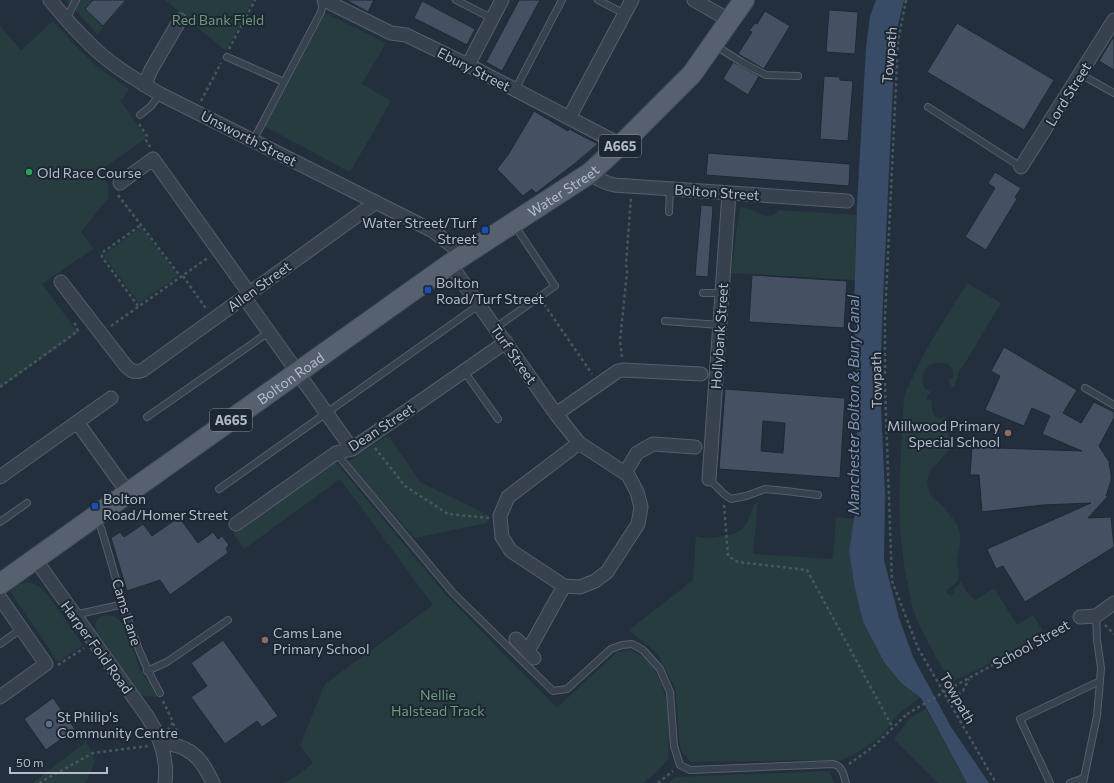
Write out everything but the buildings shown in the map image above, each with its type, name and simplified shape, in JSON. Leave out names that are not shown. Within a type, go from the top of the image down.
[{"type":"main road","name":"Water Street","points":[[456,260],[590,173],[621,145],[692,74],[744,0]]},
{"type":"main road","name":"Bolton Road","points":[[0,584],[456,260]]},
{"type":"street","name":"Unsworth Street","points":[[50,0],[85,40],[105,58],[128,75],[160,94],[433,231],[455,248],[456,260]]},
{"type":"street","name":"Ebury Street","points":[[323,0],[391,33],[406,35],[468,65],[621,145]]},
{"type":"street","points":[[468,65],[502,0]]},
{"type":"street","points":[[569,118],[632,0]]},
{"type":"street","points":[[694,0],[729,20]]},
{"type":"street","points":[[144,84],[180,20]]},
{"type":"street","name":"Lord Street","points":[[1021,167],[1080,74],[1112,29]]},
{"type":"street","points":[[120,183],[154,159],[218,250],[269,332],[352,449]]},
{"type":"street","name":"Bolton Street","points":[[590,173],[606,184],[632,187],[847,201]]},
{"type":"street","name":"Hollybank Street","points":[[709,479],[729,193]]},
{"type":"street","name":"Allen Street","points":[[100,333],[131,371],[137,372],[143,370],[376,202]]},
{"type":"street","name":"Turf Street","points":[[456,260],[479,304],[495,328],[556,414],[579,443]]},
{"type":"street","points":[[63,290],[77,304],[100,333]]},
{"type":"street","name":"Dean Street","points":[[236,524],[336,452],[352,449],[506,342]]},
{"type":"street","points":[[556,414],[618,371],[701,374]]},
{"type":"street","points":[[0,477],[111,398]]},
{"type":"street","points":[[77,422],[128,493]]},
{"type":"street","points":[[579,443],[625,473],[628,475],[637,492],[641,507],[638,524],[606,572],[595,582],[580,587],[564,586],[511,550],[502,537],[500,516],[508,497],[579,443]]},
{"type":"street","points":[[625,473],[637,453],[653,444],[696,447]]},
{"type":"street","name":"Harper Fold Road","points":[[35,559],[74,616],[147,716],[161,743],[167,772],[165,783]]},
{"type":"street","points":[[516,639],[531,654],[564,586]]},
{"type":"street","points":[[0,598],[46,664],[0,697]]},
{"type":"street","points":[[1096,616],[1114,603]]},
{"type":"street","name":"School Street","points":[[1080,617],[1096,616]]},
{"type":"street","points":[[161,743],[186,749],[197,757],[206,769],[213,783]]},
{"type":"lane","points":[[66,19],[76,0]]},
{"type":"lane","points":[[253,140],[321,12],[323,0]]},
{"type":"lane","points":[[456,0],[493,19]]},
{"type":"lane","points":[[515,90],[562,0]]},
{"type":"lane","points":[[598,0],[624,14]]},
{"type":"lane","points":[[713,44],[766,75],[798,76]]},
{"type":"lane","points":[[226,57],[284,82]]},
{"type":"lane","points":[[1080,74],[1114,93]]},
{"type":"lane","points":[[140,115],[151,106],[160,94]]},
{"type":"lane","points":[[928,107],[1021,167]]},
{"type":"lane","points":[[669,212],[670,190]]},
{"type":"lane","points":[[495,328],[555,286],[513,223]]},
{"type":"lane","points":[[703,293],[722,293]]},
{"type":"lane","points":[[219,489],[479,304]]},
{"type":"lane","points":[[665,321],[720,325]]},
{"type":"lane","points":[[147,417],[269,332]]},
{"type":"lane","points":[[464,372],[498,419]]},
{"type":"lane","points":[[1085,388],[1114,405]]},
{"type":"lane","points":[[336,452],[453,593],[553,691],[567,689],[611,649],[622,645],[632,644],[643,650],[660,669],[670,692],[674,746],[680,765],[690,770],[832,764],[837,765],[841,769],[846,783]]},
{"type":"lane","points":[[709,479],[731,499],[746,496],[765,489],[818,495]]},
{"type":"lane","points":[[0,522],[27,503]]},
{"type":"lane","name":"Cams Lane","points":[[101,528],[138,652],[160,693]]},
{"type":"lane","points":[[74,616],[124,604]]},
{"type":"lane","points":[[1070,783],[1084,780],[1097,716],[1101,668],[1097,640],[1096,616]]},
{"type":"lane","points":[[147,671],[167,662],[228,620]]},
{"type":"lane","points":[[0,644],[21,629]]},
{"type":"lane","points":[[1050,783],[1020,719],[1100,681]]},
{"type":"path","points":[[196,112],[255,0]]},
{"type":"path","name":"Towpath","points":[[906,0],[898,42],[885,317],[885,388],[892,581],[918,648],[996,783]]},
{"type":"path","points":[[140,115],[138,124],[147,136],[146,140],[153,151],[154,159]]},
{"type":"path","points":[[120,183],[116,192],[182,276],[213,319]]},
{"type":"path","points":[[623,370],[620,342],[627,272],[626,264],[632,187]]},
{"type":"path","points":[[138,306],[102,257],[102,253],[141,225]]},
{"type":"path","points":[[100,333],[218,250]]},
{"type":"path","points":[[539,297],[599,384]]},
{"type":"path","points":[[0,387],[78,331],[70,310],[77,304]]},
{"type":"path","points":[[367,438],[404,486],[448,514],[500,518]]},
{"type":"path","points":[[709,479],[724,505],[728,556],[738,562],[807,570],[893,728]]},
{"type":"path","name":"School Street","points":[[841,769],[874,746],[907,714],[949,689],[1080,617]]},
{"type":"path","points":[[46,664],[59,665],[93,641]]},
{"type":"path","points":[[948,701],[963,691],[969,678]]},
{"type":"path","points":[[39,783],[93,753],[161,743],[173,722],[160,693]]},
{"type":"path","points":[[658,783],[680,765]]},
{"type":"green space","points":[[66,0],[128,0],[97,34]]},
{"type":"green space","name":"Red Bank Field","points":[[165,0],[253,0],[226,51]]},
{"type":"green space","points":[[321,11],[386,43],[362,84],[391,101],[350,172],[262,125]]},
{"type":"green space","points":[[53,21],[95,65],[129,89],[121,101],[146,138],[98,172],[108,184],[108,198],[81,232],[93,249],[42,284],[78,333],[0,388],[0,26],[21,50]]},
{"type":"green space","points":[[740,207],[750,209],[764,216],[771,216],[779,210],[856,215],[855,280],[731,273]]},
{"type":"green space","points":[[141,227],[178,276],[139,303],[105,257],[105,254]]},
{"type":"green space","points":[[967,283],[1001,303],[962,368],[960,368],[954,387],[951,387],[949,380],[953,377],[952,369],[948,365],[942,363],[935,363],[929,366],[924,372],[922,379],[925,389],[931,392],[927,396],[927,399],[931,400],[935,417],[941,418],[945,416],[950,423],[948,429],[954,444],[931,469],[927,483],[932,497],[944,507],[957,524],[960,533],[957,559],[959,579],[947,589],[947,594],[951,596],[954,594],[954,589],[961,582],[968,594],[975,600],[994,588],[1017,625],[1033,615],[1044,633],[979,669],[951,682],[926,639],[912,606],[901,539],[900,468],[904,397],[906,391],[927,348]]},
{"type":"green space","points":[[388,435],[420,482],[488,515],[487,523],[415,538],[347,462]]},
{"type":"green space","name":"Nellie Halstead Track","points":[[333,459],[447,596],[557,708],[617,652],[630,650],[644,658],[661,681],[667,706],[669,733],[668,759],[658,771],[643,783],[283,783],[297,776],[313,763],[300,745],[325,684],[433,605],[340,479],[244,549],[233,533]]},
{"type":"green space","points":[[758,503],[753,554],[833,559],[836,517],[854,519],[849,551],[854,584],[863,622],[884,662],[901,683],[920,698],[899,713],[880,737],[863,749],[843,760],[691,762],[681,751],[675,688],[657,653],[629,630],[693,580],[696,536],[712,538],[734,534],[743,528],[749,519],[754,504]]},
{"type":"green space","points":[[29,582],[38,586],[47,594],[83,645],[58,662],[10,591],[19,584]]},
{"type":"green space","points":[[106,615],[113,616],[125,626],[139,667],[158,698],[141,695],[101,638],[95,628],[96,621],[99,617]]},
{"type":"green space","points":[[926,709],[967,783],[938,783],[894,739],[910,718]]},
{"type":"green space","points":[[86,742],[93,754],[94,762],[85,783],[32,783]]},
{"type":"green space","points":[[829,771],[834,783],[668,783],[676,777]]},
{"type":"water","points":[[876,0],[904,0],[898,25],[894,62],[880,383],[885,495],[884,560],[899,618],[913,657],[951,727],[989,783],[967,783],[921,698],[901,683],[884,662],[863,622],[854,584],[849,551],[855,512],[858,402],[854,309],[857,205],[866,48],[870,16]]},
{"type":"place","name":"Old Race Course","points":[[29,172]]},
{"type":"place","name":"Water Street/Turf Street","points":[[485,230]]},
{"type":"place","name":"Bolton Road/Turf Street","points":[[428,290]]},
{"type":"place","name":"Millwood Primary Special School","points":[[1008,433]]},
{"type":"place","name":"Bolton Road/Homer Street","points":[[95,506]]},
{"type":"place","name":"Cams Lane Primary School","points":[[265,640]]},
{"type":"place","name":"St Philip's Community Centre","points":[[49,724]]},
{"type":"water label","name":"Manchester Bolton & Bury Canal","points":[[853,405]]}]
